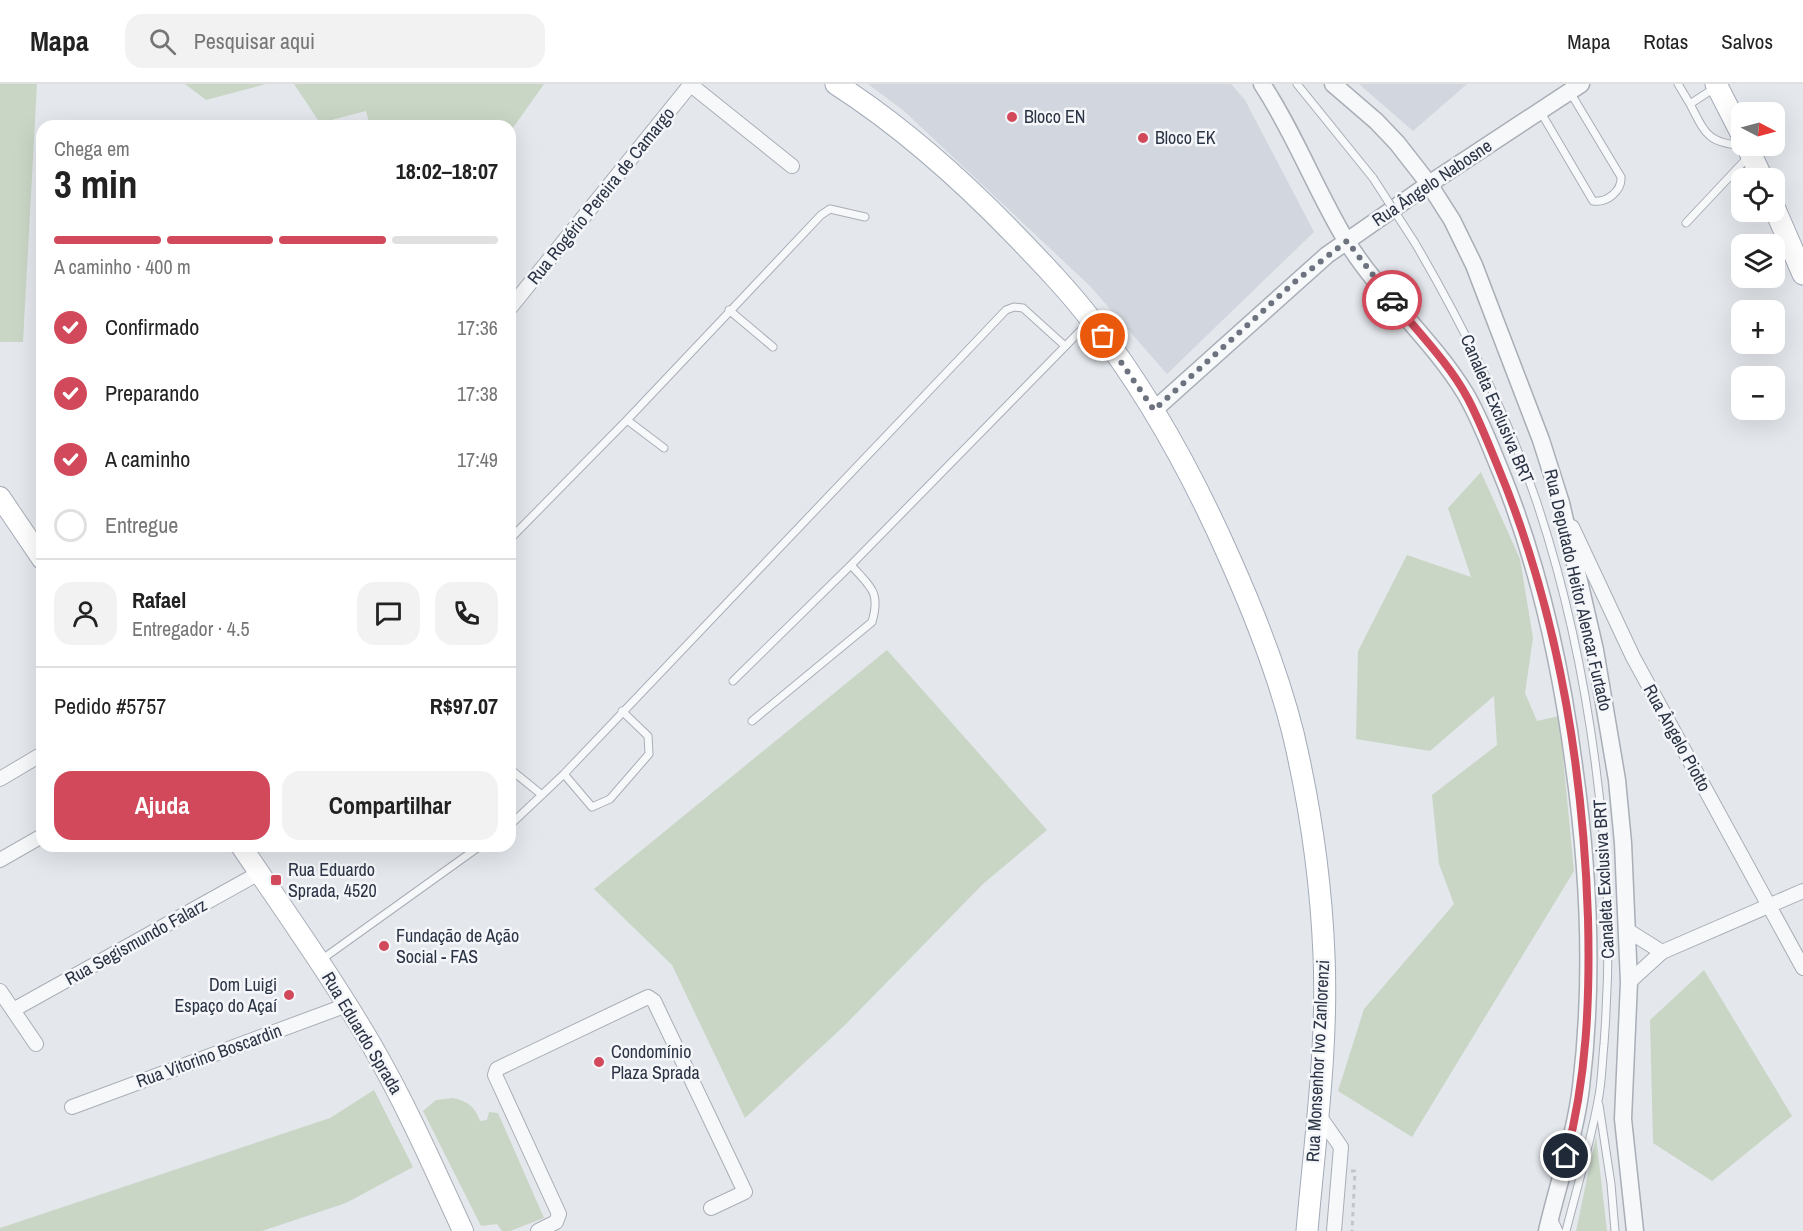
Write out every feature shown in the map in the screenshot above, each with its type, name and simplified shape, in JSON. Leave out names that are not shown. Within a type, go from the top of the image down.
[{"type":"main road","name":"Rua Monsenhor Ivo Zanlorenzi","points":[[836,84],[883,116],[962,182],[1057,279],[1091,320],[1154,410],[1191,477],[1251,606],[1292,732],[1313,844],[1324,953],[1323,1030],[1318,1114],[1307,1231]]},
{"type":"main road","points":[[1718,85],[1731,112]]},
{"type":"main road","points":[[1780,222],[1803,274]]},
{"type":"main road","points":[[0,497],[36,550]]},
{"type":"main road","name":"Rua Eduardo Sprada","points":[[245,852],[347,1005],[409,1114],[463,1231]]},
{"type":"street","points":[[690,84],[792,166]]},
{"type":"street","name":"Rua Rogério Pereira de Camargo","points":[[516,301],[690,84]]},
{"type":"street","name":"Rua Deputado Heitor Alencar Furtado","points":[[1262,84],[1347,241],[1374,279],[1454,376],[1480,422],[1531,554],[1556,653],[1578,794],[1584,853],[1589,953],[1588,997],[1576,1119],[1546,1231]]},
{"type":"street","name":"Rua Deputado Heitor Alencar Furtado","points":[[1333,84],[1376,121],[1397,143],[1429,184],[1452,220],[1474,265],[1541,440],[1561,503],[1595,650],[1607,714],[1623,843],[1629,982],[1623,1119],[1635,1231]]},
{"type":"street","name":"Rua Ângelo Nabosne","points":[[1154,410],[1304,274],[1347,241],[1575,88]]},
{"type":"street","name":"Rua Ângelo Piotto","points":[[1561,503],[1633,657],[1803,968]]},
{"type":"street","points":[[0,779],[36,758]]},
{"type":"street","points":[[0,860],[36,839]]},
{"type":"street","name":"Rua Segismundo Falarz","points":[[13,1010],[259,873]]},
{"type":"street","points":[[1629,982],[1662,952],[1803,891]]},
{"type":"street","points":[[1627,930],[1662,952]]},
{"type":"street","points":[[0,991],[36,1044]]},
{"type":"street","points":[[538,1231],[556,1222],[559,1214],[495,1075],[497,1070],[648,997],[654,1001],[746,1192],[711,1208]]},
{"type":"street","name":"Rua Vitorino Boscardin","points":[[72,1107],[347,1005]]},
{"type":"street","points":[[1318,1114],[1341,1147],[1334,1231]]},
{"type":"lane","name":"Canaleta Exclusiva BRT","points":[[1297,84],[1373,178],[1443,290],[1469,343],[1518,451],[1548,539],[1578,664],[1600,801],[1610,933],[1608,997],[1599,1100],[1566,1231]]},
{"type":"lane","points":[[1678,84],[1710,138],[1731,146]]},
{"type":"lane","points":[[1690,104],[1718,85]]},
{"type":"lane","points":[[1540,111],[1593,201],[1598,202],[1618,191],[1622,185],[1621,177],[1575,88]]},
{"type":"lane","points":[[1686,224],[1741,156]]},
{"type":"lane","points":[[516,533],[627,420],[821,215],[830,209],[865,217]]},
{"type":"lane","points":[[516,819],[564,774],[1006,310],[1014,307],[1023,308],[1065,346]]},
{"type":"lane","points":[[729,310],[773,347]]},
{"type":"lane","points":[[733,681],[851,565],[1091,320]]},
{"type":"lane","points":[[627,420],[664,448]]},
{"type":"lane","points":[[752,721],[873,621],[877,605],[873,590],[851,565]]},
{"type":"lane","points":[[564,774],[592,807],[610,799],[649,754],[648,736],[622,711]]},
{"type":"lane","points":[[516,774],[542,795]]},
{"type":"lane","points":[[319,962],[472,852]]},
{"type":"lane","name":"Canaleta Exclusiva BRT","points":[[1599,1100],[1615,1231]]},
{"type":"lane","points":[[1551,1213],[1559,1231]]},
{"type":"shaded area","points":[[868,84],[1231,84],[1245,100],[1314,232],[1167,374],[1090,286],[904,111]]},
{"type":"shaded area","points":[[1359,84],[1467,84],[1413,131]]},
{"type":"green space","points":[[0,84],[37,84],[23,342],[0,342]]},
{"type":"green space","points":[[185,84],[266,84],[206,100]]},
{"type":"green space","points":[[294,84],[544,84],[516,124],[516,120],[368,120],[366,111],[332,120],[318,120]]},
{"type":"green space","points":[[1481,472],[1520,559],[1533,638],[1525,693],[1537,721],[1559,716],[1574,871],[1412,1137],[1338,1091],[1364,1009],[1454,904],[1439,864],[1432,795],[1497,745],[1494,696],[1430,751],[1356,739],[1358,651],[1407,555],[1471,577],[1448,508]]},
{"type":"green space","points":[[887,650],[1047,830],[983,884],[845,1025],[745,1118],[672,965],[594,889]]},
{"type":"green space","points":[[1704,970],[1792,1116],[1712,1181],[1653,1143],[1650,1020]]},
{"type":"green space","points":[[374,1090],[413,1167],[346,1203],[262,1231],[0,1231],[0,1228],[330,1118]]},
{"type":"green space","points":[[453,1098],[470,1105],[480,1121],[487,1120],[489,1112],[498,1113],[544,1218],[510,1231],[502,1231],[497,1224],[481,1226],[423,1111],[436,1100]]},
{"type":"green space","points":[[1596,1136],[1607,1231],[1576,1231]]},
{"type":"way so far","points":[[1103,336],[1154,410],[1297,280],[1347,241],[1392,300]]},
{"type":"place","name":"Bloco EN","points":[[1012,117]]},
{"type":"place","name":"Bloco EK","points":[[1143,138]]},
{"type":"place","name":"Rua Eduardo Sprada, 4520","points":[[276,880]]},
{"type":"place","name":"Fundação de Ação Social - FAS","points":[[384,946]]},
{"type":"place","name":"Dom Luigi Espaço do Açaí","points":[[289,995]]},
{"type":"place","name":"Condomínio Plaza Sprada","points":[[599,1062]]},
{"type":"route","points":[[1392,300],[1454,376],[1480,422],[1531,554],[1556,653],[1578,794],[1584,853],[1589,953],[1586,1038],[1581,1085],[1578,1110],[1566,1156]]}]
